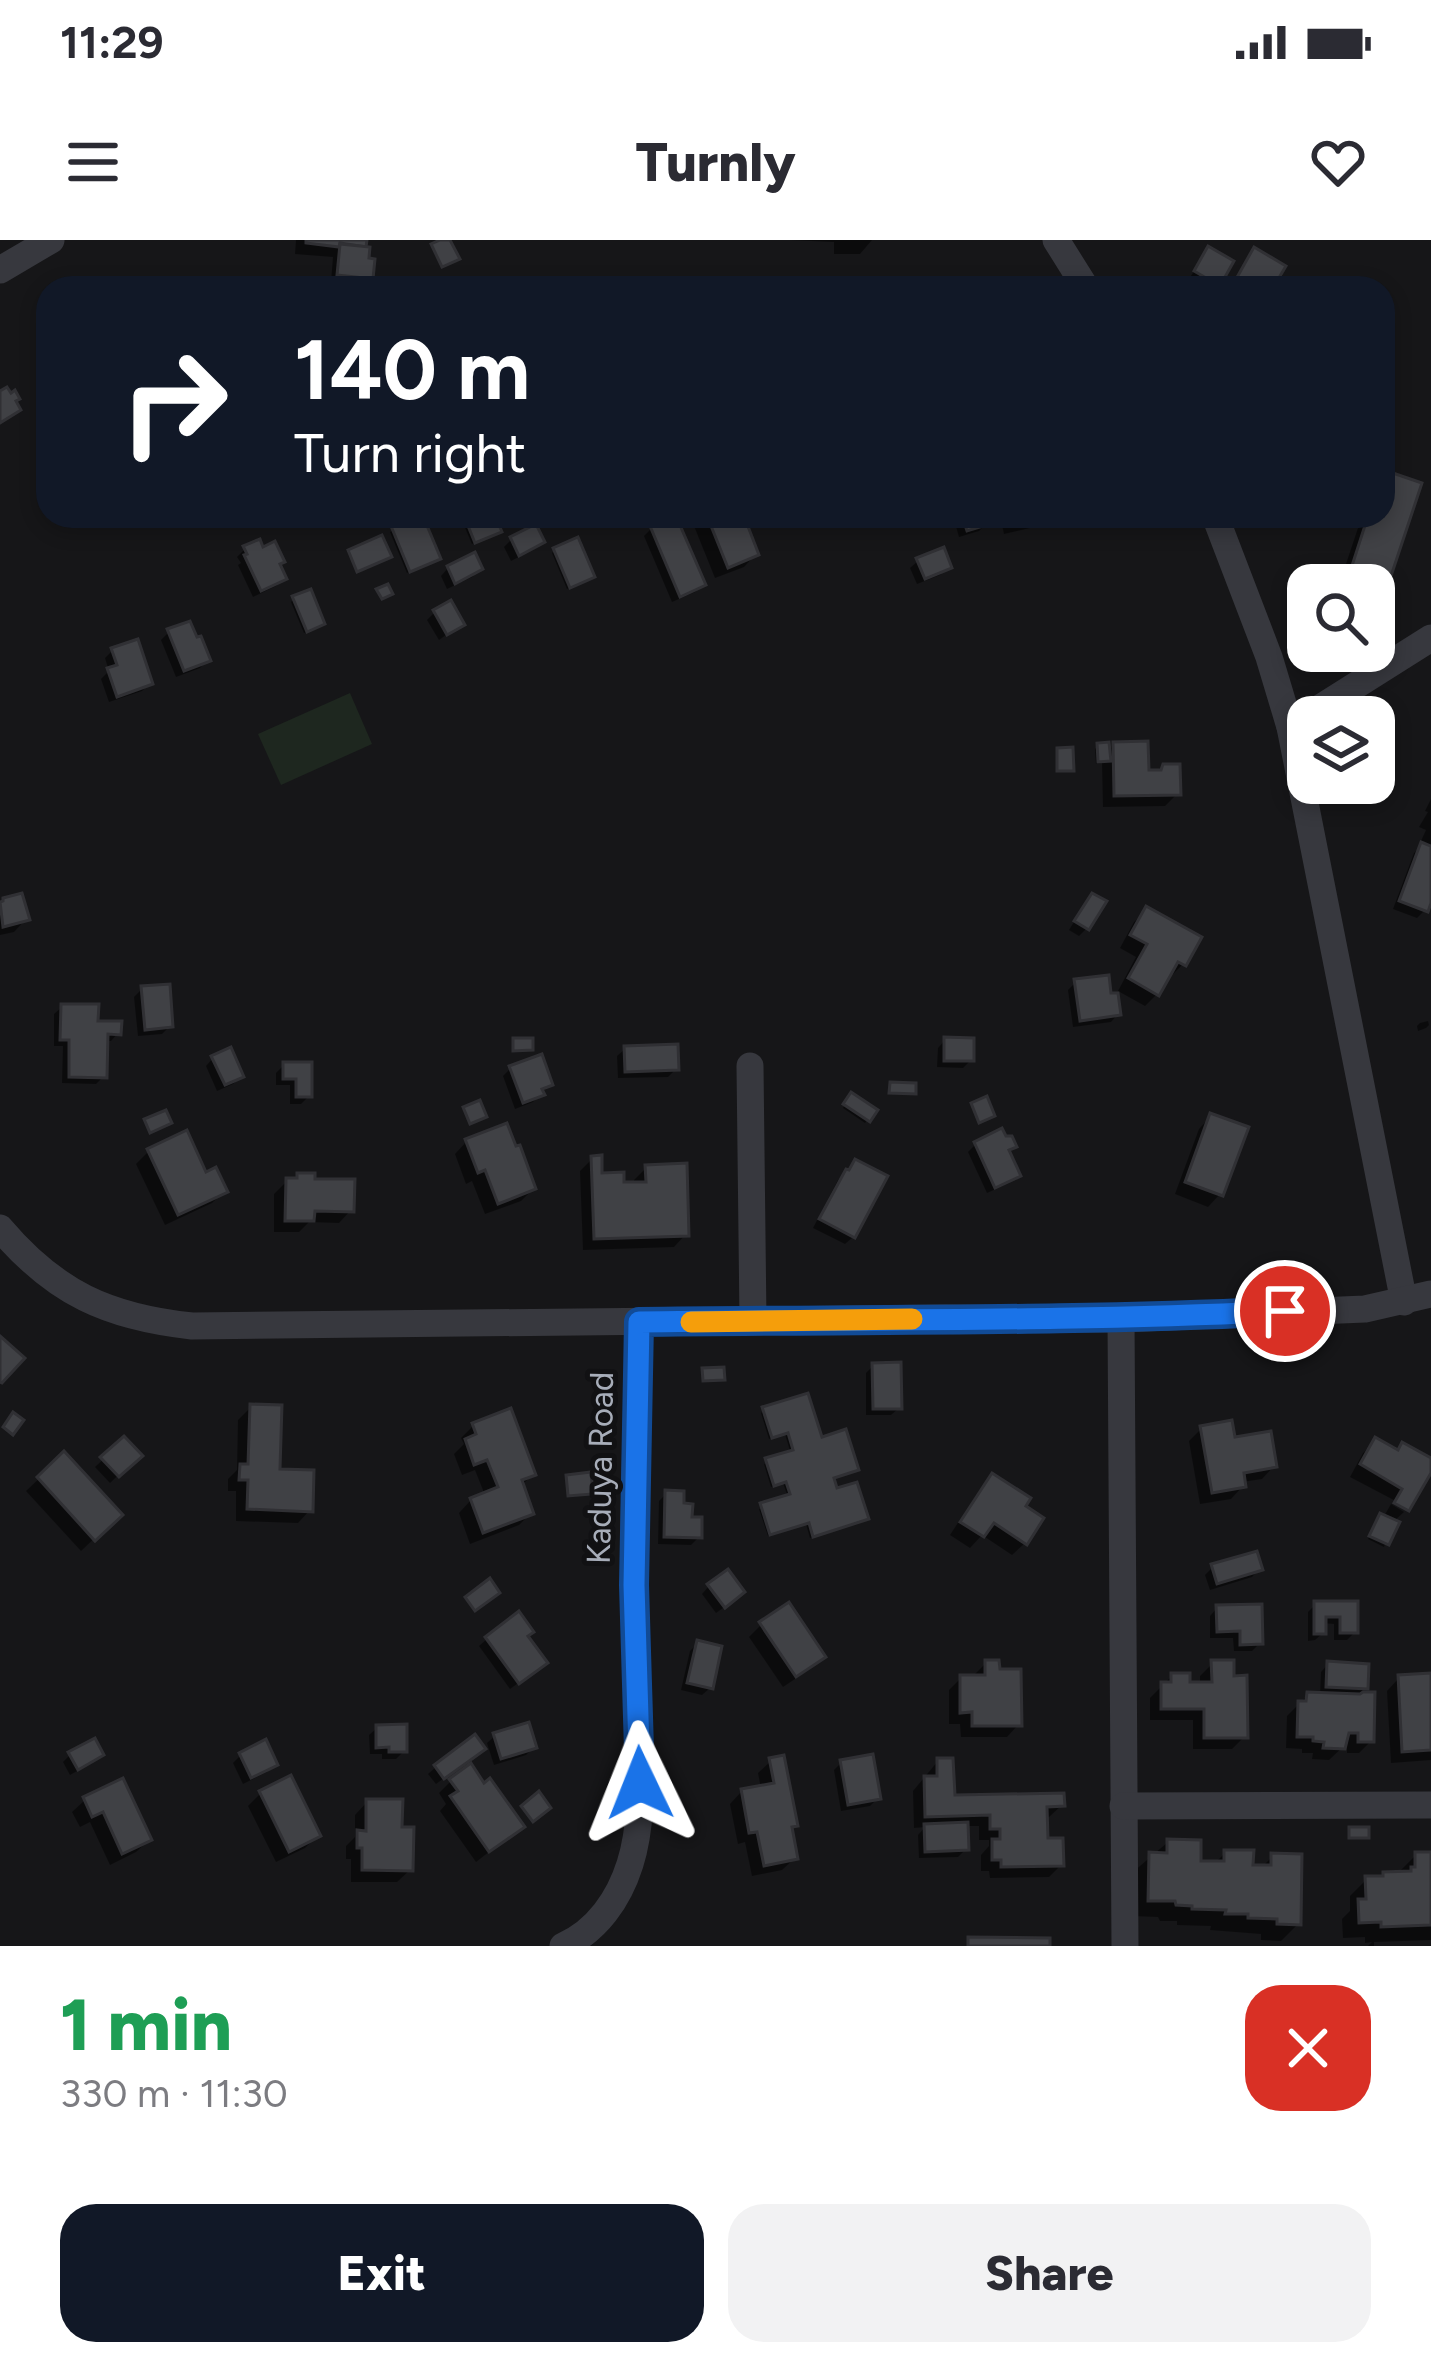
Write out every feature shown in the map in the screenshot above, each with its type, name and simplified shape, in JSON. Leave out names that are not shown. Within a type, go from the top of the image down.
[{"type":"street","points":[[0,270],[51,240]]},
{"type":"street","points":[[1056,240],[1078,276]]},
{"type":"street","points":[[1220,528],[1287,717]]},
{"type":"street","points":[[1339,696],[1431,638]]},
{"type":"street","points":[[0,1228],[26,1259],[89,1300],[158,1322],[229,1328],[1121,1319],[1366,1309],[1418,1298],[1307,804]]},
{"type":"street","points":[[750,1066],[753,1321]]},
{"type":"street","points":[[1121,1319],[1124,1946]]},
{"type":"street","name":"Kaduya Road","points":[[563,1946],[600,1921],[630,1866],[638,1830],[634,1585],[639,1322]]},
{"type":"street","points":[[1123,1806],[1431,1805]]},
{"type":"shaded area","points":[[350,693],[372,744],[281,785],[258,734]]},
{"type":"building","points":[[306,240],[367,240],[366,247],[340,243],[339,247]]},
{"type":"building","points":[[450,240],[460,259],[442,267],[431,244]]},
{"type":"building","points":[[340,244],[370,247],[369,258],[375,259],[373,276],[337,275]]},
{"type":"building","points":[[1208,246],[1234,261],[1226,276],[1194,271]]},
{"type":"building","points":[[1254,247],[1286,266],[1280,276],[1238,276]]},
{"type":"building","points":[[7,387],[11,393],[15,390],[21,410],[0,423],[0,391]]},
{"type":"building","points":[[1395,474],[1422,483],[1395,564],[1353,564],[1364,528],[1395,528]]},
{"type":"building","points":[[392,528],[428,528],[441,559],[410,572]]},
{"type":"building","points":[[469,528],[500,528],[502,532],[475,543]]},
{"type":"building","points":[[538,528],[545,542],[519,556],[510,537]]},
{"type":"building","points":[[651,528],[681,528],[706,585],[680,597]]},
{"type":"building","points":[[712,528],[749,528],[759,555],[728,568]]},
{"type":"building","points":[[382,535],[392,557],[357,572],[348,550]]},
{"type":"building","points":[[578,537],[595,577],[570,588],[553,548]]},
{"type":"building","points":[[260,539],[263,547],[275,541],[287,579],[261,591],[243,546]]},
{"type":"building","points":[[944,547],[952,568],[925,579],[916,558]]},
{"type":"building","points":[[475,552],[483,569],[455,584],[447,566]]},
{"type":"building","points":[[388,584],[393,594],[382,599],[376,589]]},
{"type":"building","points":[[311,589],[325,624],[307,632],[292,596]]},
{"type":"building","points":[[451,600],[465,625],[447,635],[433,610]]},
{"type":"building","points":[[190,621],[211,661],[184,671],[167,629]]},
{"type":"building","points":[[138,639],[153,684],[117,697],[107,668],[117,665],[111,648]]},
{"type":"building","points":[[1148,741],[1149,770],[1180,764],[1181,795],[1114,796],[1113,742]]},
{"type":"building","points":[[1109,742],[1111,761],[1098,762],[1097,743]]},
{"type":"building","points":[[1073,747],[1074,771],[1057,771],[1057,748]]},
{"type":"building","points":[[1421,842],[1431,846],[1428,912],[1399,901]]},
{"type":"building","points":[[22,893],[30,920],[3,927],[0,902]]},
{"type":"building","points":[[1092,893],[1107,901],[1089,930],[1074,921]]},
{"type":"building","points":[[1146,906],[1202,937],[1186,966],[1178,962],[1159,996],[1128,978],[1147,944],[1130,935]]},
{"type":"building","points":[[1109,975],[1121,1015],[1080,1021],[1074,979]]},
{"type":"building","points":[[170,984],[173,1027],[145,1030],[141,986]]},
{"type":"building","points":[[61,1004],[99,1004],[98,1021],[122,1021],[121,1035],[108,1034],[107,1078],[69,1077],[69,1040],[60,1040]]},
{"type":"building","points":[[944,1037],[974,1038],[974,1061],[944,1061]]},
{"type":"building","points":[[513,1038],[533,1038],[533,1050],[513,1051]]},
{"type":"building","points":[[678,1044],[679,1070],[625,1072],[624,1046]]},
{"type":"building","points":[[231,1047],[244,1077],[225,1085],[211,1056]]},
{"type":"building","points":[[542,1054],[553,1085],[542,1089],[545,1095],[523,1103],[509,1066]]},
{"type":"building","points":[[283,1062],[312,1062],[312,1097],[296,1097],[296,1079],[283,1079]]},
{"type":"building","points":[[890,1082],[916,1083],[916,1094],[889,1093]]},
{"type":"building","points":[[851,1092],[878,1110],[870,1122],[843,1104]]},
{"type":"building","points":[[987,1096],[995,1116],[979,1123],[971,1103]]},
{"type":"building","points":[[480,1100],[487,1117],[470,1124],[463,1107]]},
{"type":"building","points":[[166,1110],[172,1123],[150,1133],[144,1119]]},
{"type":"building","points":[[1210,1113],[1249,1127],[1223,1196],[1185,1182]]},
{"type":"building","points":[[507,1123],[536,1189],[498,1204],[485,1170],[478,1173],[465,1139]]},
{"type":"building","points":[[1002,1128],[1017,1147],[1009,1150],[1021,1176],[995,1188],[974,1142]]},
{"type":"building","points":[[187,1130],[206,1172],[216,1167],[228,1192],[178,1215],[147,1149]]},
{"type":"building","points":[[602,1155],[602,1173],[624,1172],[624,1182],[646,1182],[645,1165],[687,1163],[689,1236],[594,1239],[591,1156]]},
{"type":"building","points":[[855,1159],[888,1176],[855,1238],[819,1219]]},
{"type":"building","points":[[297,1173],[315,1173],[315,1179],[355,1179],[354,1212],[315,1211],[314,1221],[285,1221],[286,1178],[297,1178]]},
{"type":"building","points":[[0,1336],[25,1358],[2,1383],[0,1382]]},
{"type":"building","points":[[901,1362],[902,1409],[873,1409],[872,1363]]},
{"type":"building","points":[[724,1367],[725,1380],[703,1381],[702,1368]]},
{"type":"building","points":[[808,1393],[822,1437],[846,1429],[859,1470],[834,1478],[837,1488],[857,1482],[869,1519],[813,1537],[809,1523],[770,1535],[760,1503],[790,1494],[786,1482],[774,1486],[765,1458],[793,1450],[788,1433],[772,1438],[762,1407]]},
{"type":"building","points":[[250,1404],[282,1405],[280,1469],[314,1470],[313,1512],[247,1509],[248,1480],[239,1480],[240,1464],[248,1464]]},
{"type":"building","points":[[511,1408],[536,1475],[522,1480],[534,1514],[483,1533],[470,1498],[498,1487],[487,1460],[474,1465],[465,1439],[476,1434],[472,1423]]},
{"type":"building","points":[[13,1412],[24,1420],[13,1435],[3,1427]]},
{"type":"building","points":[[1232,1420],[1235,1437],[1271,1431],[1277,1467],[1244,1473],[1246,1487],[1212,1493],[1200,1426]]},
{"type":"building","points":[[124,1436],[143,1456],[119,1477],[100,1457]]},
{"type":"building","points":[[1375,1437],[1398,1450],[1402,1442],[1431,1458],[1431,1473],[1409,1511],[1394,1503],[1402,1489],[1360,1464]]},
{"type":"building","points":[[64,1451],[123,1515],[95,1541],[37,1477]]},
{"type":"building","points":[[591,1472],[593,1494],[568,1496],[566,1475]]},
{"type":"building","points":[[992,1473],[1031,1498],[1026,1506],[1044,1518],[1027,1545],[994,1523],[984,1537],[960,1522]]},
{"type":"building","points":[[665,1490],[684,1491],[684,1503],[693,1504],[692,1517],[702,1517],[702,1538],[664,1537]]},
{"type":"building","points":[[1380,1513],[1400,1522],[1389,1545],[1369,1536]]},
{"type":"building","points":[[1257,1551],[1263,1570],[1217,1584],[1211,1564]]},
{"type":"building","points":[[728,1569],[745,1592],[725,1608],[707,1584]]},
{"type":"building","points":[[490,1578],[500,1593],[475,1611],[465,1597]]},
{"type":"building","points":[[1314,1601],[1358,1601],[1358,1633],[1340,1633],[1340,1617],[1326,1617],[1326,1634],[1314,1634]]},
{"type":"building","points":[[789,1602],[826,1657],[796,1677],[759,1622]]},
{"type":"building","points":[[1262,1604],[1263,1644],[1240,1645],[1240,1631],[1217,1632],[1216,1605]]},
{"type":"building","points":[[519,1611],[534,1632],[528,1636],[548,1663],[519,1684],[485,1637]]},
{"type":"building","points":[[697,1640],[722,1646],[713,1689],[687,1683]]},
{"type":"building","points":[[985,1660],[999,1660],[1000,1669],[1021,1669],[1022,1726],[972,1726],[972,1712],[960,1713],[960,1675],[985,1675]]},
{"type":"building","points":[[1211,1660],[1234,1660],[1234,1676],[1247,1675],[1248,1738],[1204,1738],[1204,1709],[1161,1709],[1161,1682],[1171,1682],[1171,1673],[1190,1673],[1190,1682],[1212,1682]]},
{"type":"building","points":[[1327,1661],[1369,1664],[1368,1689],[1326,1687]]},
{"type":"building","points":[[1431,1673],[1431,1750],[1402,1752],[1398,1675]]},
{"type":"building","points":[[1307,1692],[1375,1692],[1374,1742],[1358,1742],[1358,1733],[1349,1733],[1345,1749],[1323,1748],[1324,1742],[1313,1741],[1313,1737],[1297,1737],[1298,1701],[1306,1701]]},
{"type":"building","points":[[529,1722],[537,1748],[501,1759],[493,1733]]},
{"type":"building","points":[[407,1724],[407,1752],[376,1748],[376,1725]]},
{"type":"building","points":[[475,1734],[486,1749],[444,1779],[434,1765]]},
{"type":"building","points":[[95,1738],[104,1755],[78,1770],[68,1752]]},
{"type":"building","points":[[266,1739],[278,1765],[251,1778],[239,1753]]},
{"type":"building","points":[[873,1754],[881,1799],[848,1805],[840,1760]]},
{"type":"building","points":[[784,1755],[798,1826],[792,1827],[798,1859],[764,1866],[757,1832],[749,1833],[741,1789],[774,1783],[769,1758]]},
{"type":"building","points":[[937,1758],[953,1758],[955,1795],[1064,1793],[1065,1806],[1047,1807],[1048,1838],[1063,1838],[1064,1866],[1001,1867],[1001,1860],[992,1860],[992,1839],[1000,1839],[1000,1829],[990,1829],[990,1815],[925,1817],[924,1776],[937,1776]]},
{"type":"building","points":[[471,1763],[484,1783],[490,1778],[525,1827],[489,1852],[450,1796],[458,1791],[449,1779]]},
{"type":"building","points":[[291,1775],[321,1836],[289,1852],[259,1791]]},
{"type":"building","points":[[123,1778],[152,1840],[122,1854],[103,1812],[92,1817],[83,1797]]},
{"type":"building","points":[[539,1791],[551,1808],[533,1822],[521,1806]]},
{"type":"building","points":[[366,1799],[403,1799],[402,1827],[414,1827],[413,1871],[362,1870],[357,1830],[366,1831]]},
{"type":"building","points":[[968,1822],[969,1850],[925,1852],[924,1824]]},
{"type":"building","points":[[1349,1827],[1369,1827],[1369,1838],[1349,1838]]},
{"type":"building","points":[[1167,1839],[1201,1840],[1201,1861],[1224,1861],[1224,1850],[1254,1850],[1253,1865],[1271,1865],[1271,1853],[1302,1854],[1301,1925],[1225,1914],[1226,1910],[1192,1909],[1175,1901],[1148,1901],[1149,1852],[1167,1853]]},
{"type":"building","points":[[1415,1852],[1431,1852],[1431,1925],[1359,1923],[1358,1899],[1366,1899],[1365,1876],[1411,1871]]},
{"type":"building","points":[[968,1937],[1050,1938],[1050,1946],[968,1946]]},
{"type":"slow traffic","points":[[691,1322],[912,1319]]},
{"type":"route","points":[[640,1783],[634,1585],[639,1322],[1121,1319],[1285,1311]]}]
